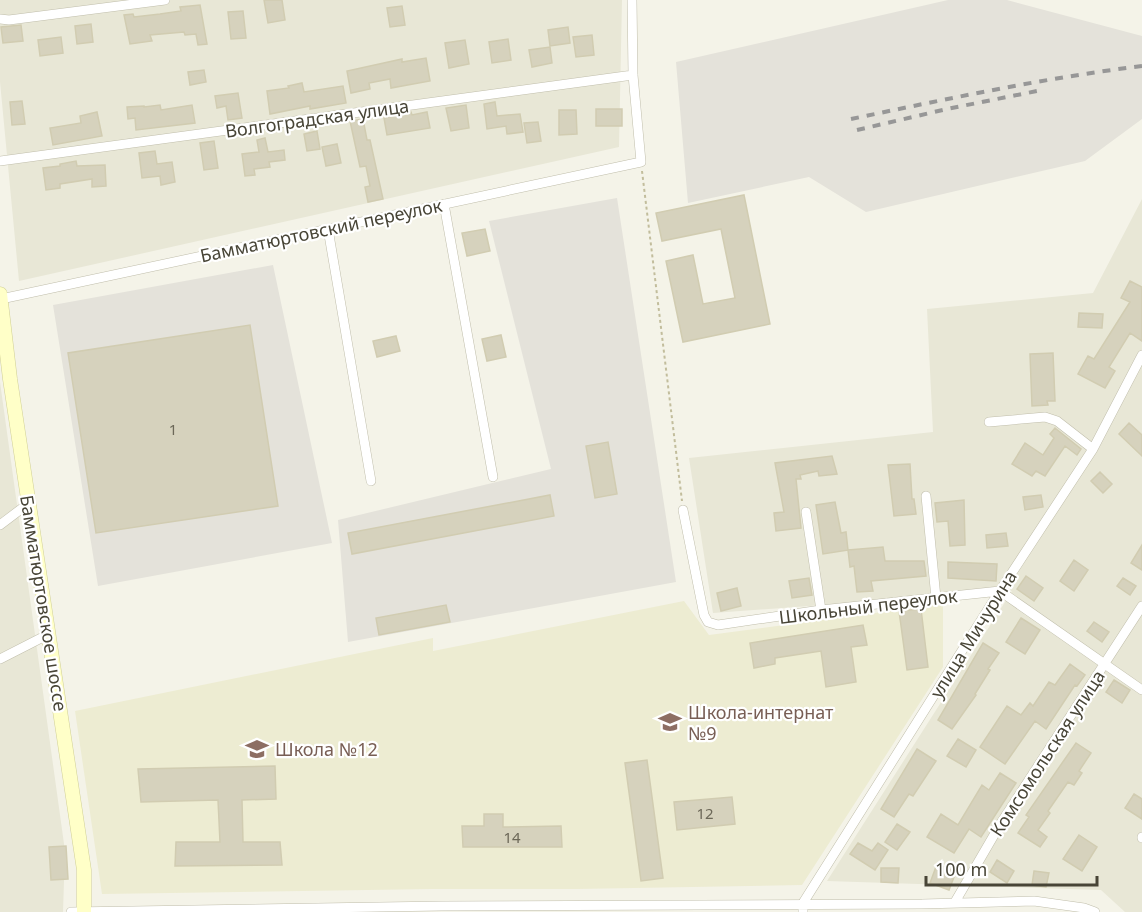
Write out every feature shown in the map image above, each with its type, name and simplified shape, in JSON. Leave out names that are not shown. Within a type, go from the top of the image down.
[{"type":"street","points":[[0,19],[9,20],[165,0]]},
{"type":"street","points":[[632,0],[633,75],[641,162]]},
{"type":"street","name":"Волгоградская улица","points":[[0,161],[633,75]]},
{"type":"street","name":"Бамматюртовский переулок","points":[[1,299],[641,162]]},
{"type":"street","points":[[444,204],[493,477]]},
{"type":"street","points":[[328,229],[371,482]]},
{"type":"street","name":"Бамматюртовское шоссе","points":[[0,294],[5,382],[29,502],[49,634],[84,870],[84,912]]},
{"type":"street","name":"улица Мичурина","points":[[803,908],[1000,591],[1093,449],[1142,356]]},
{"type":"street","points":[[989,422],[1045,417],[1057,421],[1093,449]]},
{"type":"street","points":[[926,496],[936,597]]},
{"type":"street","points":[[0,525],[29,502]]},
{"type":"street","name":"Школьный переулок","points":[[683,510],[704,615],[708,622],[718,625],[821,610],[1000,591]]},
{"type":"street","points":[[806,512],[821,610]]},
{"type":"street","points":[[1000,591],[1142,690]]},
{"type":"street","name":"Комсомольская улица","points":[[954,902],[1001,823],[1142,606]]},
{"type":"street","points":[[0,659],[49,634]]},
{"type":"street","points":[[71,912],[922,908],[954,902],[1034,901],[1084,908],[1095,912]]},
{"type":"street","points":[[1034,901],[1034,912]]},
{"type":"path","points":[[641,162],[683,510]]},
{"type":"shaded area","points":[[0,0],[622,0],[619,147],[19,281],[0,82]]},
{"type":"shaded area","points":[[948,0],[1007,0],[1142,36],[1142,119],[1085,161],[866,212],[809,177],[688,203],[676,62]]},
{"type":"shaded area","points":[[617,198],[676,582],[348,642],[338,520],[551,469],[489,221]]},
{"type":"shaded area","points":[[1142,199],[1142,912],[1125,912],[1101,890],[827,881],[1012,591],[713,613],[689,458],[933,432],[927,309],[1093,293]]},
{"type":"shaded area","points":[[273,265],[332,543],[98,586],[53,305]]},
{"type":"shaded area","points":[[0,382],[65,851],[63,912],[0,912]]},
{"type":"shaded area","points":[[684,601],[709,635],[943,604],[943,667],[802,885],[102,894],[75,711],[433,638],[433,651]]},
{"type":"building","points":[[264,0],[282,0],[285,20],[268,23]]},
{"type":"building","points":[[200,5],[207,44],[198,45],[196,34],[185,35],[184,32],[150,35],[152,41],[130,44],[124,15],[133,14],[134,17],[160,14],[181,11],[180,7]]},
{"type":"building","points":[[402,6],[405,25],[390,27],[387,8]]},
{"type":"building","points":[[243,11],[246,38],[231,39],[228,12]]},
{"type":"building","points":[[91,24],[93,42],[77,44],[75,26]]},
{"type":"building","points":[[21,25],[23,41],[3,43],[1,27]]},
{"type":"building","points":[[568,27],[570,43],[550,46],[548,30]]},
{"type":"building","points":[[592,35],[594,55],[576,57],[573,37]]},
{"type":"building","points":[[61,37],[63,53],[40,56],[38,40]]},
{"type":"building","points":[[508,39],[511,60],[492,63],[489,42]]},
{"type":"building","points":[[465,40],[469,64],[449,68],[445,43]]},
{"type":"building","points":[[550,47],[552,63],[532,67],[529,50]]},
{"type":"building","points":[[426,58],[430,81],[391,88],[390,79],[369,83],[370,89],[351,93],[347,71],[402,59],[402,62]]},
{"type":"building","points":[[204,70],[206,82],[190,85],[188,72]]},
{"type":"building","points":[[302,83],[304,92],[343,86],[346,103],[310,109],[310,106],[270,114],[267,91],[289,88],[288,86]]},
{"type":"building","points":[[238,93],[242,118],[228,120],[226,106],[217,108],[215,96]]},
{"type":"building","points":[[22,101],[25,124],[12,125],[10,102]]},
{"type":"building","points":[[495,102],[497,116],[520,114],[523,132],[507,134],[506,126],[487,129],[484,104]]},
{"type":"building","points":[[160,105],[161,110],[192,105],[195,123],[136,130],[135,118],[128,119],[127,107]]},
{"type":"building","points":[[466,105],[469,128],[451,131],[446,108]]},
{"type":"building","points":[[596,109],[622,109],[622,126],[596,126]]},
{"type":"building","points":[[559,110],[576,110],[577,134],[559,135]]},
{"type":"building","points":[[97,112],[102,136],[53,145],[50,128],[81,123],[80,116]]},
{"type":"building","points":[[411,112],[412,115],[427,112],[430,128],[387,135],[384,118]]},
{"type":"building","points":[[363,119],[383,199],[368,202],[365,187],[370,186],[366,166],[360,167],[350,121]]},
{"type":"building","points":[[538,122],[541,141],[527,143],[524,123]]},
{"type":"building","points":[[317,131],[320,149],[307,151],[304,134]]},
{"type":"building","points":[[265,138],[268,152],[284,150],[285,160],[269,162],[270,167],[254,169],[255,175],[245,176],[242,154],[259,152],[257,140]]},
{"type":"building","points":[[214,141],[218,168],[204,170],[200,143]]},
{"type":"building","points":[[337,144],[341,163],[326,166],[322,147]]},
{"type":"building","points":[[155,151],[157,164],[172,162],[175,182],[161,185],[160,176],[142,178],[139,153]]},
{"type":"building","points":[[76,161],[77,166],[105,165],[106,186],[92,187],[92,179],[60,184],[60,188],[46,190],[43,168]]},
{"type":"building","points":[[744,195],[770,324],[683,342],[666,261],[693,255],[703,304],[735,298],[721,229],[662,241],[656,213]]},
{"type":"building","points":[[485,229],[490,251],[467,256],[462,233]]},
{"type":"building","points":[[1130,281],[1142,287],[1142,341],[1130,333],[1109,367],[1115,371],[1105,388],[1078,374],[1088,356],[1094,359],[1130,302],[1121,298]]},
{"type":"building","points":[[1079,313],[1103,314],[1102,328],[1078,327]]},
{"type":"building","points":[[250,325],[278,506],[96,533],[68,353]]},
{"type":"building","points":[[501,335],[506,357],[487,361],[482,339]]},
{"type":"building","points":[[396,336],[400,351],[377,357],[373,341]]},
{"type":"building","points":[[1053,353],[1055,401],[1047,401],[1048,405],[1032,406],[1030,354]]},
{"type":"building","points":[[1129,423],[1142,435],[1142,456],[1119,434]]},
{"type":"building","points":[[1055,428],[1081,449],[1077,455],[1065,446],[1045,476],[1036,471],[1032,476],[1012,464],[1025,443],[1043,455],[1054,438],[1050,434]]},
{"type":"building","points":[[608,442],[617,494],[595,498],[586,446]]},
{"type":"building","points":[[832,456],[837,474],[819,476],[818,471],[800,475],[801,479],[796,479],[801,528],[776,531],[774,513],[784,512],[775,463]]},
{"type":"building","points":[[910,464],[912,499],[914,499],[916,514],[894,516],[888,465]]},
{"type":"building","points":[[1100,472],[1112,484],[1103,493],[1091,481]]},
{"type":"building","points":[[550,495],[554,516],[352,554],[348,533]]},
{"type":"building","points":[[1041,495],[1043,507],[1025,510],[1023,497]]},
{"type":"building","points":[[964,500],[965,545],[950,546],[948,521],[937,522],[935,503]]},
{"type":"building","points":[[835,502],[841,533],[846,532],[848,550],[823,554],[816,505]]},
{"type":"building","points":[[1006,533],[1008,546],[987,548],[986,535]]},
{"type":"building","points":[[1142,545],[1142,570],[1131,563]]},
{"type":"building","points":[[883,547],[885,561],[924,561],[926,576],[871,581],[873,591],[857,592],[854,566],[850,567],[848,550]]},
{"type":"building","points":[[1074,560],[1088,570],[1074,591],[1060,581]]},
{"type":"building","points":[[948,562],[997,564],[996,581],[948,578]]},
{"type":"building","points":[[1026,576],[1043,588],[1034,601],[1017,589]]},
{"type":"building","points":[[809,578],[812,595],[792,598],[789,581]]},
{"type":"building","points":[[1123,578],[1136,586],[1130,595],[1117,586]]},
{"type":"building","points":[[737,588],[741,606],[721,611],[717,593]]},
{"type":"building","points":[[446,605],[450,622],[379,635],[376,618]]},
{"type":"building","points":[[921,609],[928,667],[907,670],[899,611]]},
{"type":"building","points":[[1021,618],[1040,630],[1025,654],[1006,642]]},
{"type":"building","points":[[1094,622],[1109,632],[1102,642],[1087,631]]},
{"type":"building","points":[[863,625],[867,645],[851,647],[856,682],[826,687],[821,651],[775,658],[775,664],[754,668],[750,643]]},
{"type":"building","points":[[983,643],[999,653],[988,669],[990,670],[976,695],[952,729],[938,720]]},
{"type":"building","points":[[1070,664],[1085,675],[1077,686],[1075,685],[1046,729],[1035,721],[1005,764],[980,747],[1007,706],[1021,715],[1030,703],[1033,706],[1049,682],[1055,685]]},
{"type":"building","points":[[1114,680],[1130,690],[1122,703],[1106,692]]},
{"type":"building","points":[[958,739],[976,750],[966,767],[947,756]]},
{"type":"building","points":[[1076,743],[1091,753],[1079,771],[1082,773],[1074,785],[1068,782],[1048,811],[1050,813],[1038,830],[1047,837],[1040,847],[1018,833],[1029,817],[1026,815]]},
{"type":"building","points":[[917,749],[936,761],[913,796],[909,794],[894,817],[881,809]]},
{"type":"building","points":[[647,760],[663,878],[641,881],[625,763]]},
{"type":"building","points":[[275,766],[276,799],[242,800],[243,842],[280,842],[282,865],[175,866],[176,842],[220,842],[218,800],[141,802],[138,769]]},
{"type":"building","points":[[1000,773],[1016,783],[981,837],[969,829],[954,853],[927,837],[941,814],[958,825],[982,785],[989,790]]},
{"type":"building","points":[[1134,794],[1142,799],[1142,819],[1125,808]]},
{"type":"building","points":[[732,797],[735,824],[677,830],[674,802]]},
{"type":"building","points":[[484,814],[503,814],[503,827],[561,826],[562,847],[463,847],[462,826],[484,826]]},
{"type":"building","points":[[897,824],[910,832],[897,850],[885,842]]},
{"type":"building","points":[[1079,835],[1097,847],[1082,871],[1063,859]]},
{"type":"building","points":[[858,843],[872,851],[878,843],[888,850],[875,870],[850,854]]},
{"type":"building","points":[[66,846],[68,879],[51,880],[49,847]]},
{"type":"building","points":[[997,860],[1014,871],[1007,883],[990,872]]},
{"type":"building","points":[[937,864],[956,872],[949,890],[930,883]]},
{"type":"building","points":[[881,868],[899,868],[898,883],[881,882]]},
{"type":"building","points":[[1034,871],[1049,873],[1046,887],[1032,885]]},
{"type":"railway","points":[[851,119],[1032,83],[1142,66]]},
{"type":"railway","points":[[857,130],[1042,90]]},
{"type":"place","name":"Школа-интернат №9","points":[[670,722]]},
{"type":"place","name":"Школа №12","points":[[257,749]]}]
